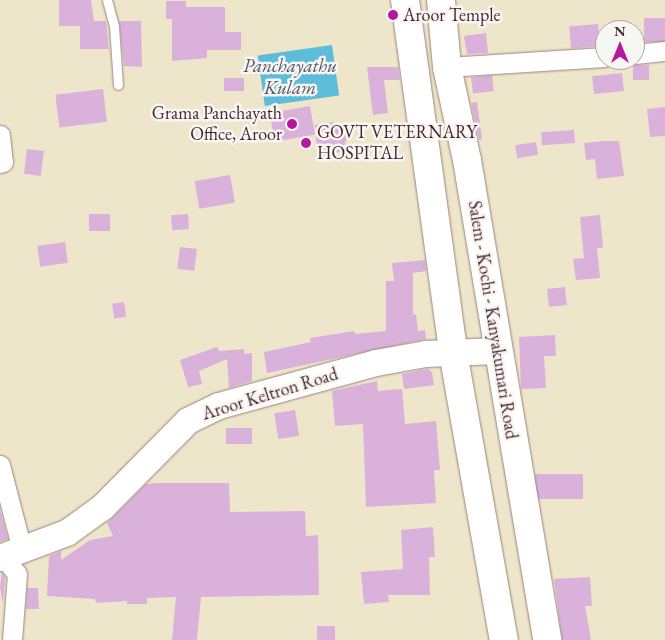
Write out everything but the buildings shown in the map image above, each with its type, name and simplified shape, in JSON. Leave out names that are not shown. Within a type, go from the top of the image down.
[{"type":"highway","points":[[405,0],[453,352],[504,640]]},
{"type":"highway","name":"Salem - Kochi - Kanyakumari Road","points":[[440,0],[447,67],[467,160],[497,351],[547,640]]},
{"type":"main road","name":"Aroor Keltron Road","points":[[9,555],[68,533],[103,507],[188,421],[219,406],[376,362],[453,352],[497,351]]},
{"type":"street","points":[[645,53],[665,52]]},
{"type":"street","points":[[447,67],[595,58]]},
{"type":"street","points":[[0,135],[3,162],[0,163]]},
{"type":"street","points":[[0,465],[9,555],[18,574],[12,640]]},
{"type":"lane","points":[[107,0],[114,26],[118,86]]},
{"type":"water","name":"Panchayathu Kulam","points":[[332,45],[339,96],[265,106],[258,55]]},
{"type":"place","name":"Aroor Temple","points":[[393,15]]},
{"type":"place","name":"Grama Panchayath Office, Aroor","points":[[292,124]]},
{"type":"place","name":"GOVT VETERNARY HOSPITAL","points":[[306,143]]}]
